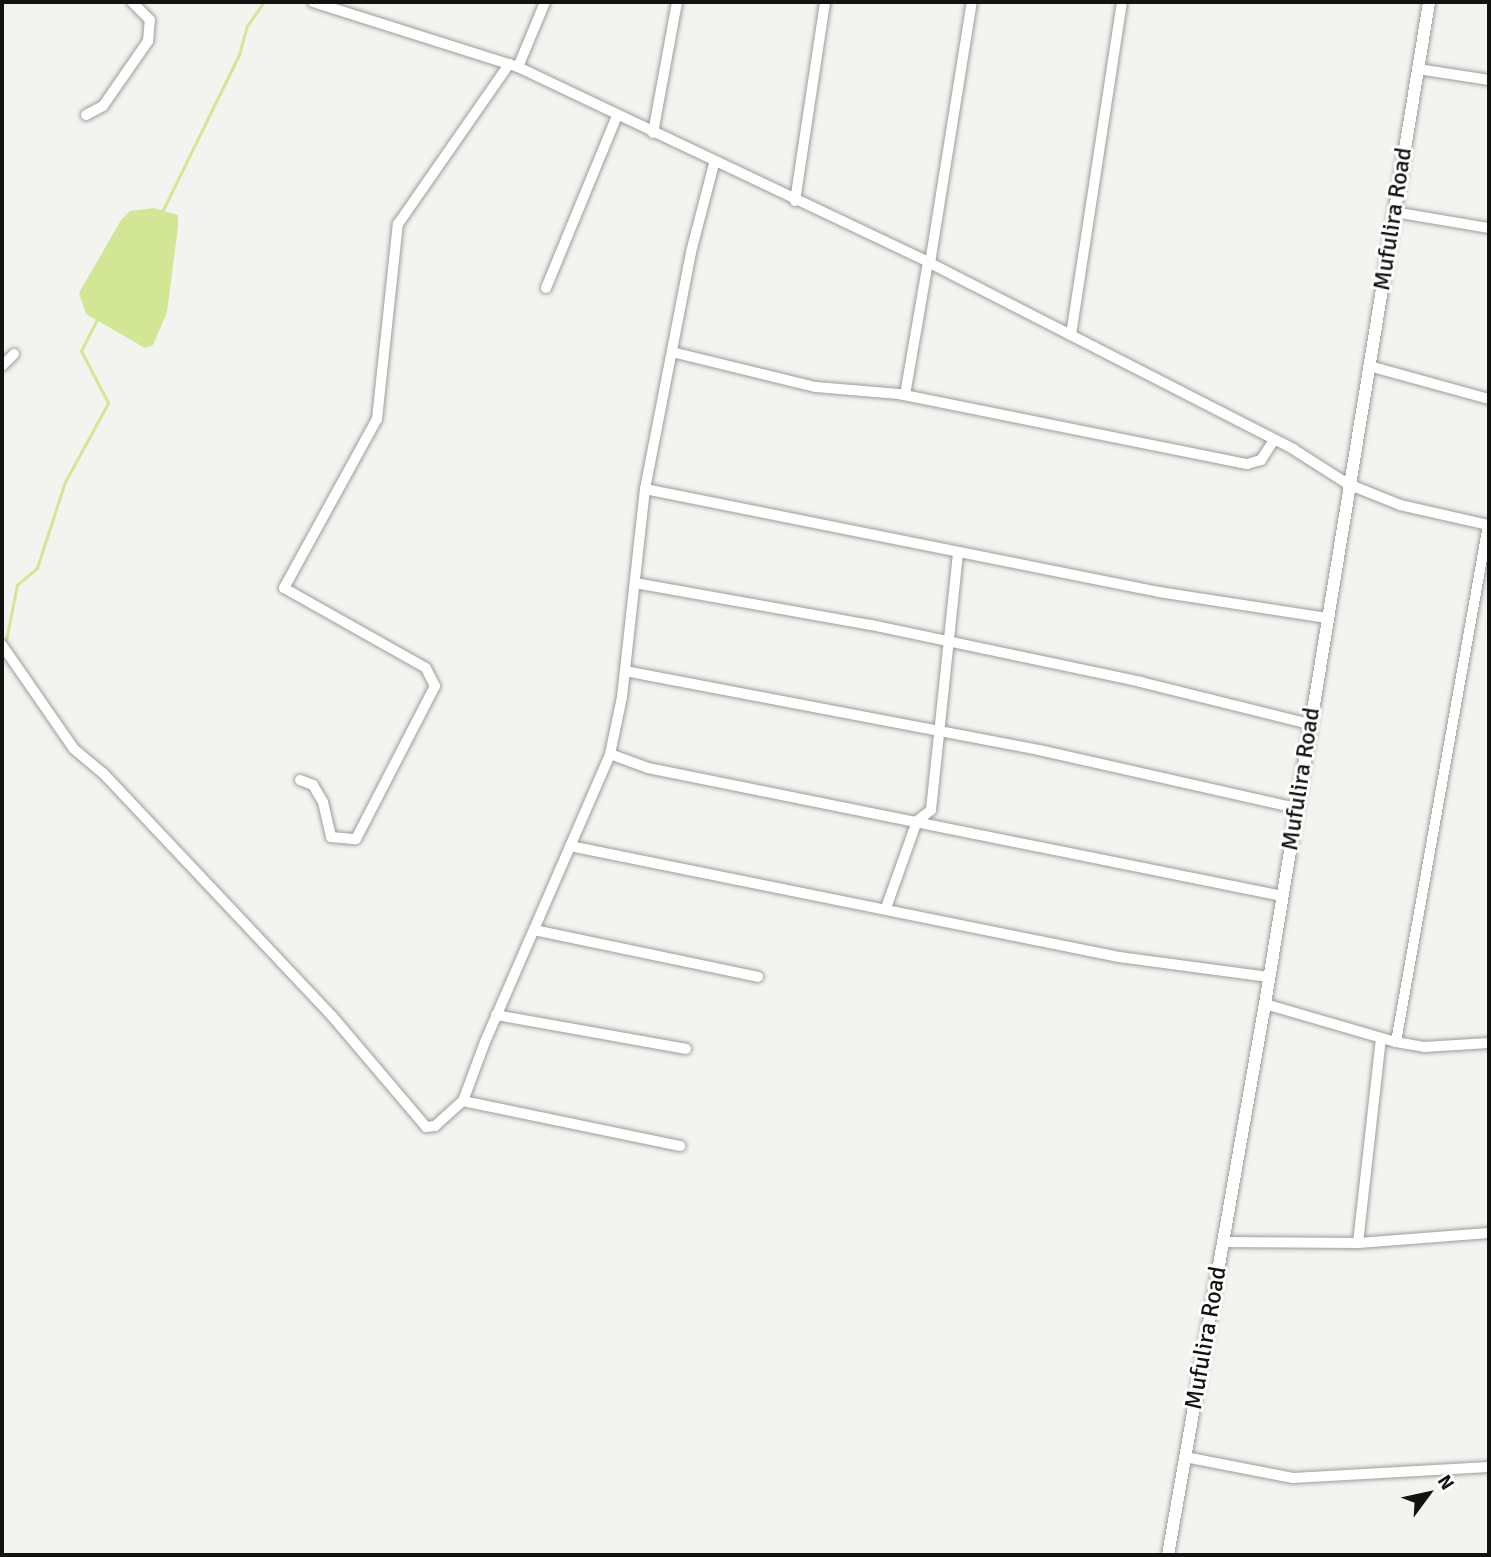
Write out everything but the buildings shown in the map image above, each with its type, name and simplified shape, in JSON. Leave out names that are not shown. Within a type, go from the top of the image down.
[{"type":"main road","name":"Mufulira Road","points":[[1168,1555],[1265,1004],[1429,2]]},
{"type":"street","points":[[86,115],[103,106],[148,41],[150,20],[132,2]]},
{"type":"street","points":[[313,2],[513,66],[714,164],[929,262],[1274,440],[1349,484],[1399,505],[1489,525],[1396,1042]]},
{"type":"street","points":[[300,780],[313,785],[323,802],[331,837],[355,839],[435,686],[426,668],[284,588],[377,419],[398,225],[513,66],[545,2]]},
{"type":"street","points":[[653,134],[677,2]]},
{"type":"street","points":[[795,201],[825,2]]},
{"type":"street","points":[[905,395],[972,2]]},
{"type":"street","points":[[1071,335],[1122,2]]},
{"type":"street","points":[[1418,69],[1489,80]]},
{"type":"street","points":[[546,288],[617,116]]},
{"type":"street","points":[[2,645],[74,749],[103,773],[323,1006],[426,1128],[435,1126],[463,1101],[496,1015],[610,754],[625,671],[645,489],[714,164]]},
{"type":"street","points":[[1394,212],[1489,228]]},
{"type":"street","points":[[672,352],[816,387],[905,395],[1247,464],[1261,460],[1274,440]]},
{"type":"street","points":[[2,366],[14,354]]},
{"type":"street","points":[[1369,366],[1489,399]]},
{"type":"street","points":[[645,489],[1240,607],[1327,618]]},
{"type":"street","points":[[886,908],[917,821],[931,810],[943,731],[958,552]]},
{"type":"street","points":[[635,583],[1141,682],[1309,724]]},
{"type":"street","points":[[625,671],[943,731],[1296,808]]},
{"type":"street","points":[[610,754],[648,768],[1282,896]]},
{"type":"street","points":[[570,846],[1119,957],[1269,977]]},
{"type":"street","points":[[534,930],[758,977]]},
{"type":"street","points":[[1265,1004],[1381,1039],[1424,1047],[1489,1043]]},
{"type":"street","points":[[496,1015],[686,1049]]},
{"type":"street","points":[[1358,1243],[1381,1039]]},
{"type":"street","points":[[463,1101],[680,1146]]},
{"type":"street","points":[[1224,1242],[1358,1243],[1489,1233]]},
{"type":"street","points":[[1185,1457],[1293,1478],[1489,1467]]},
{"type":"shaded area","points":[[154,208],[178,215],[178,226],[167,312],[153,345],[145,348],[86,314],[79,293],[121,220],[130,211]]},
{"type":"waterway","points":[[162,212],[239,55],[247,26],[264,2]]},
{"type":"waterway","points":[[5,645],[17,585],[37,568],[65,482],[108,403],[81,351],[97,320]]},
{"type":"waterway","points":[[2,659],[3,651]]}]
